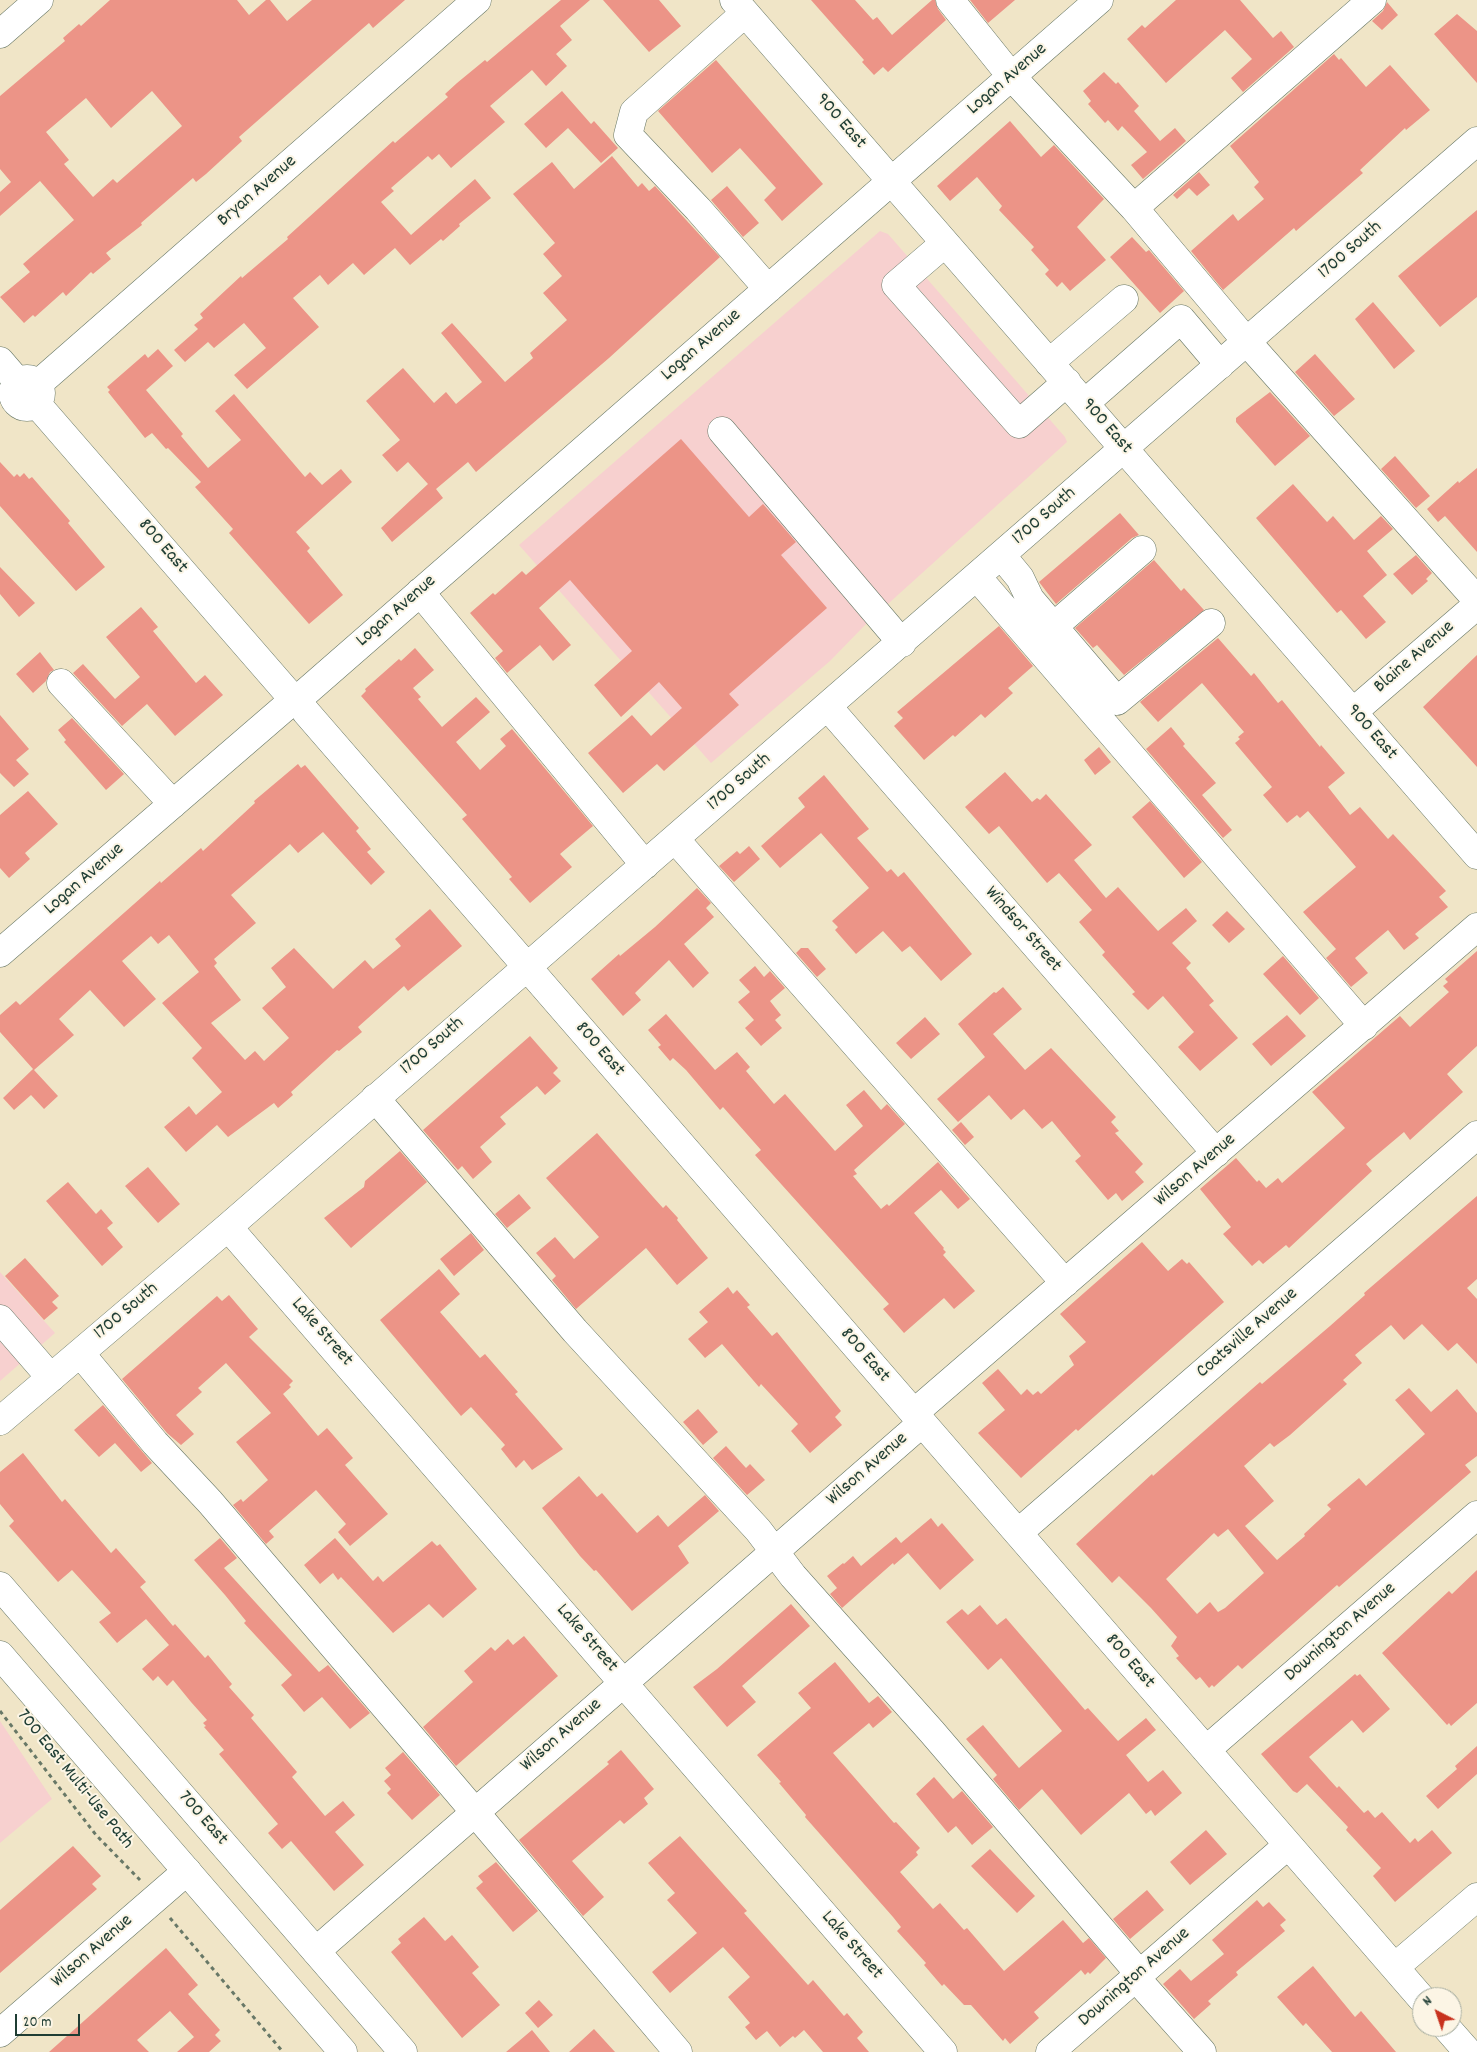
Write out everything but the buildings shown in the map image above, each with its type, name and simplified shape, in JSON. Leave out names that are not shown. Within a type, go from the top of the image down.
[{"type":"street","points":[[0,34],[39,0]]},
{"type":"street","name":"Bryan Avenue","points":[[22,398],[477,0]]},
{"type":"street","points":[[950,0],[1012,76],[1134,208],[1232,354]]},
{"type":"street","name":"Logan Avenue","points":[[0,953],[296,701],[1099,0]]},
{"type":"street","points":[[1134,208],[1372,0]]},
{"type":"street","points":[[740,6],[634,112],[628,135],[698,209],[768,289]]},
{"type":"street","name":"900 East","points":[[740,6],[1477,854]]},
{"type":"street","name":"1700 South","points":[[0,1420],[228,1227],[526,966],[902,643],[1477,142]]},
{"type":"street","points":[[945,243],[896,285],[1018,424],[1058,372],[1124,299]]},
{"type":"street","points":[[1085,403],[1181,319],[1232,354],[1477,600]]},
{"type":"street","name":"800 East","points":[[0,361],[22,398],[296,701],[1412,1988]]},
{"type":"street","points":[[722,431],[902,643]]},
{"type":"street","points":[[1053,627],[1142,550]]},
{"type":"street","points":[[1001,556],[1020,578],[1030,599],[1117,701],[1211,623]]},
{"type":"street","points":[[977,577],[1364,1026]]},
{"type":"street","points":[[420,592],[645,864]]},
{"type":"street","name":"Blaine Avenue","points":[[1353,712],[1477,605]]},
{"type":"street","points":[[62,683],[173,804]]},
{"type":"street","name":"Windsor Street","points":[[828,707],[1216,1153]]},
{"type":"street","points":[[675,839],[1065,1283]]},
{"type":"street","name":"Wilson Avenue","points":[[316,1951],[774,1551],[1065,1283],[1477,927]]},
{"type":"street","points":[[375,1098],[576,1331],[758,1530],[774,1551],[1131,1964],[1144,1987],[1202,2052]]},
{"type":"street","name":"Coatsville Avenue","points":[[1018,1533],[1477,1136]]},
{"type":"street","name":"Lake Street","points":[[228,1227],[943,2052]]},
{"type":"street","points":[[0,1319],[51,1378]]},
{"type":"street","points":[[80,1353],[142,1428],[210,1502],[678,2052]]},
{"type":"street","name":"Downington Avenue","points":[[1206,1750],[1477,1515]]},
{"type":"street","name":"700 East","points":[[0,1586],[403,2052]]},
{"type":"street","points":[[0,1655],[343,2052]]},
{"type":"street","name":"Downington Avenue","points":[[1050,2052],[1288,1845]]},
{"type":"street","name":"Wilson Avenue","points":[[0,2033],[187,1871]]},
{"type":"street","points":[[1394,1967],[1477,1896]]},
{"type":"street","points":[[1455,2037],[1468,2052]]},
{"type":"path","name":"700 East Multi-Use Path","points":[[0,1711],[96,1835],[143,1884]]},
{"type":"path","points":[[166,1913],[283,2052]]},
{"type":"shaded area","points":[[880,231],[888,234],[1065,437],[1067,442],[868,622],[830,661],[711,763],[519,545]]},
{"type":"shaded area","points":[[0,1272],[55,1333],[0,1381]]},
{"type":"shaded area","points":[[0,1721],[52,1799],[0,1843]]}]
